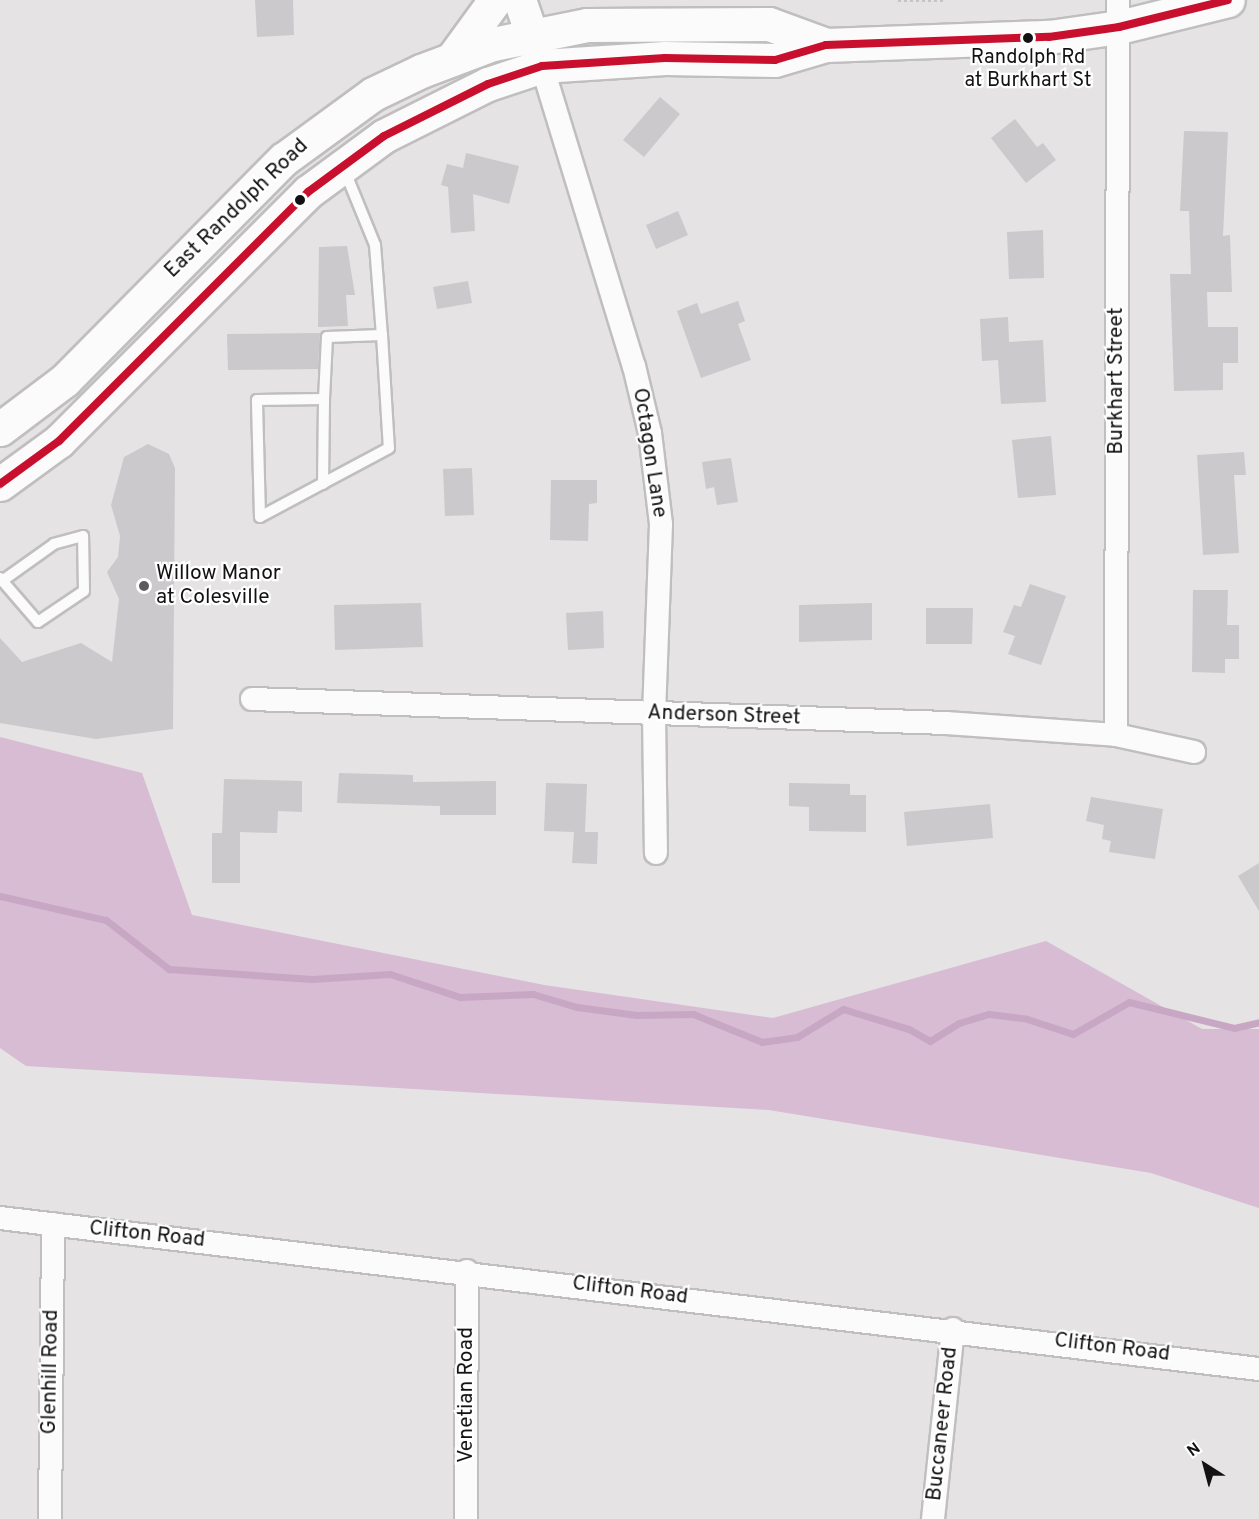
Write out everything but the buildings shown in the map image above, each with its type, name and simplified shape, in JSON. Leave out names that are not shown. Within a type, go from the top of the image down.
[{"type":"main road","points":[[452,59],[495,0]]},
{"type":"main road","points":[[520,0],[534,34],[542,66]]},
{"type":"main road","points":[[534,34],[537,0]]},
{"type":"main road","name":"East Randolph Road","points":[[0,484],[58,441],[308,192],[384,136],[444,104],[542,66],[665,58],[775,60],[826,45],[1048,37],[1118,13],[1228,0]]},
{"type":"main road","name":"East Randolph Road","points":[[0,429],[65,380],[284,159],[373,94],[452,59],[534,34],[587,25],[769,24],[826,45]]},
{"type":"street","name":"Burkhart Street","points":[[1116,735],[1118,13]]},
{"type":"street","name":"Octagon Lane","points":[[542,66],[634,366],[650,433],[661,524],[654,714],[656,853]]},
{"type":"street","name":"Anderson Street","points":[[252,699],[946,723],[1116,735],[1194,752]]},
{"type":"street","name":"Clifton Road","points":[[0,1218],[953,1329],[1259,1369]]},
{"type":"street","name":"Glenhill Road","points":[[50,1519],[53,1224]]},
{"type":"street","name":"Venetian Road","points":[[466,1519],[468,1271]]},
{"type":"street","name":"Buccaneer Road","points":[[933,1519],[953,1329]]},
{"type":"lane","points":[[324,399],[257,400],[260,517],[389,448],[375,245],[343,166]]},
{"type":"lane","points":[[323,484],[327,337],[382,335]]},
{"type":"lane","points":[[83,536],[84,591],[38,622],[1,579],[54,544],[83,536]]},
{"type":"path","points":[[898,0],[945,0]]},
{"type":"shaded area","points":[[0,737],[142,773],[192,915],[544,985],[773,1018],[1046,941],[1202,1029],[1259,1029],[1259,1208],[1151,1173],[769,1110],[26,1066],[0,1048]]},
{"type":"waterway","points":[[0,896],[106,920],[169,969],[312,979],[390,974],[460,997],[533,994],[577,1007],[636,1015],[693,1014],[762,1042],[797,1037],[843,1009],[909,1029],[930,1041],[959,1023],[989,1014],[1027,1019],[1073,1034],[1129,1002],[1234,1028],[1259,1022]]},
{"type":"transit line","points":[[0,484],[59,441],[308,192],[384,136],[488,84],[542,66],[665,58],[775,60],[826,45],[1049,37],[1119,27],[1228,0]]},
{"type":"place","name":"Randolph Rd at Burkhart St","points":[[1028,38]]},
{"type":"place","name":"Willow Manor at Colesville","points":[[144,586]]}]
